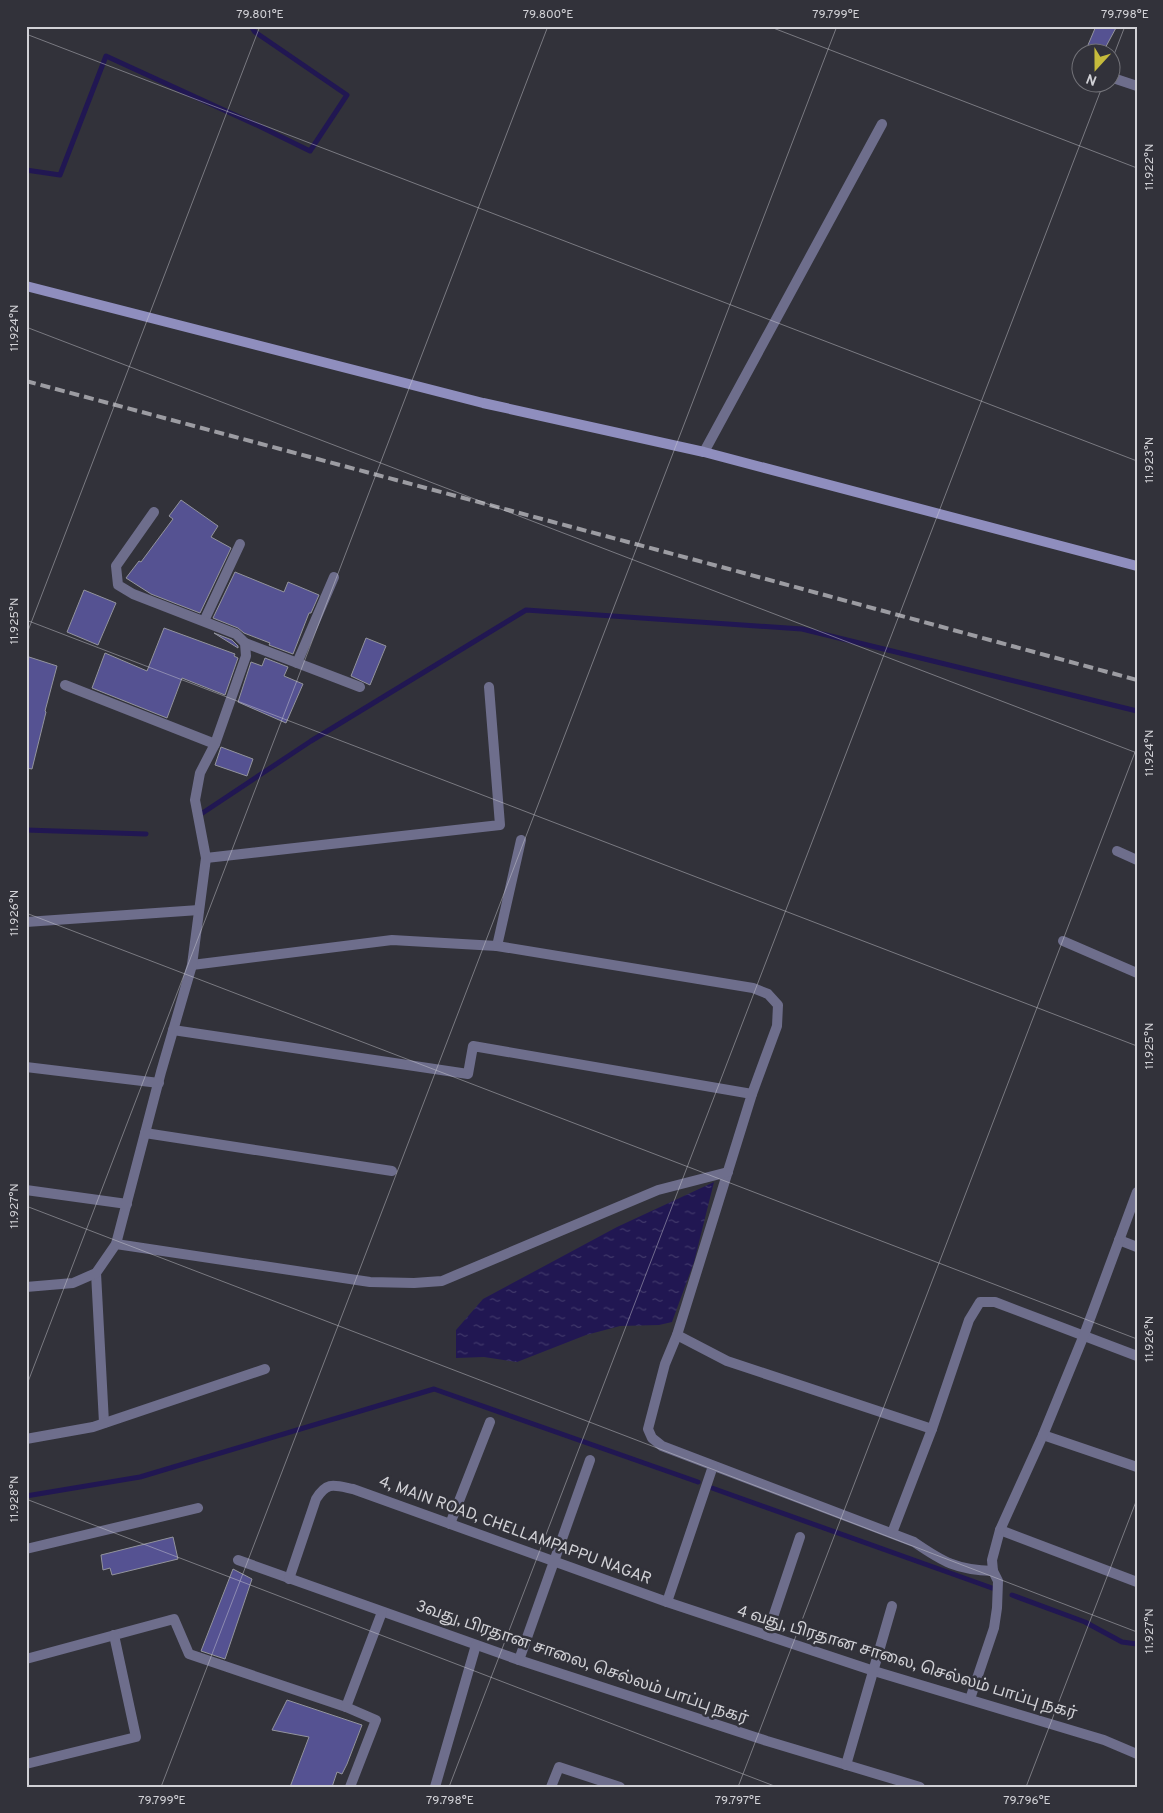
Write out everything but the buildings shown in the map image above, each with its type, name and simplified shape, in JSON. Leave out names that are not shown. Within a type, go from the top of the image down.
[{"type":"street","points":[[1120,80],[1137,86]]},
{"type":"street","points":[[704,452],[882,124]]},
{"type":"street","points":[[26,286],[483,403],[704,452],[1137,566]]},
{"type":"street","points":[[154,512],[116,566],[118,585],[133,594],[236,634],[245,643],[360,687]]},
{"type":"street","points":[[204,621],[240,544]]},
{"type":"street","points":[[297,663],[334,577]]},
{"type":"street","points":[[26,1287],[73,1283],[96,1273],[116,1244],[192,965],[206,858],[195,800],[200,773],[214,744],[246,656],[245,643]]},
{"type":"street","points":[[65,684],[214,744]]},
{"type":"street","points":[[206,858],[500,825],[490,687]]},
{"type":"street","points":[[497,946],[521,840]]},
{"type":"street","points":[[1117,851],[1137,860]]},
{"type":"street","points":[[26,922],[199,910]]},
{"type":"street","points":[[192,965],[392,940],[497,946],[753,988],[768,994],[778,1005],[777,1026],[752,1094],[677,1335],[665,1364],[648,1429],[652,1438],[662,1446],[892,1533],[914,1542],[941,1560],[958,1567],[971,1570],[993,1571]]},
{"type":"street","points":[[1063,941],[1137,973]]},
{"type":"street","points":[[173,1030],[468,1074],[473,1046],[752,1094]]},
{"type":"street","points":[[26,1067],[159,1082]]},
{"type":"street","points":[[146,1132],[392,1171]]},
{"type":"street","points":[[116,1244],[370,1282],[414,1283],[442,1280],[658,1190],[728,1172]]},
{"type":"street","points":[[26,1190],[127,1204]]},
{"type":"street","points":[[970,1699],[994,1628],[998,1581],[993,1571],[992,1560],[1000,1530],[1043,1435],[1084,1335],[1137,1192]]},
{"type":"street","points":[[1119,1240],[1137,1247]]},
{"type":"street","points":[[96,1273],[104,1423]]},
{"type":"street","points":[[892,1533],[932,1429],[969,1320],[980,1302],[995,1302],[1137,1356]]},
{"type":"street","points":[[677,1335],[728,1361],[932,1429]]},
{"type":"street","points":[[26,1440],[93,1427],[266,1369]]},
{"type":"street","points":[[450,1524],[490,1422]]},
{"type":"street","points":[[1043,1435],[1137,1467]]},
{"type":"street","points":[[519,1660],[590,1460]]},
{"type":"street","points":[[666,1602],[713,1466]]},
{"type":"street","name":"4, MAIN ROAD, CHELLAMPAPPU NAGAR","points":[[289,1579],[316,1499],[323,1489],[332,1485],[353,1489],[666,1602]]},
{"type":"street","points":[[26,1549],[198,1508]]},
{"type":"street","points":[[1000,1530],[1137,1582]]},
{"type":"street","points":[[767,1635],[800,1537]]},
{"type":"street","name":"3வது, பிரதான சாலை, செல்லம் பாப்பு நகர்","points":[[238,1560],[519,1660],[758,1738],[920,1787]]},
{"type":"street","name":"4 வது, பிரதான சாலை, செல்லம் பாப்பு நகர்","points":[[666,1602],[874,1671],[1104,1740],[1137,1754]]},
{"type":"street","points":[[846,1765],[892,1606]]},
{"type":"street","points":[[346,1707],[382,1612]]},
{"type":"street","points":[[26,1659],[174,1619],[189,1654],[346,1707],[376,1720],[350,1787]]},
{"type":"street","points":[[26,1764],[136,1737],[114,1635]]},
{"type":"street","points":[[435,1787],[476,1645]]},
{"type":"street","points":[[551,1787],[559,1767],[620,1787]]},
{"type":"water","points":[[714,1182],[694,1262],[672,1322],[659,1325],[620,1326],[586,1335],[517,1362],[484,1357],[456,1358],[456,1330],[483,1299],[617,1227]]},
{"type":"waterway","points":[[26,170],[60,175],[106,56],[310,151],[347,95],[255,32],[251,26]]},
{"type":"waterway","points":[[198,816],[311,741],[526,610],[802,629],[1137,711]]},
{"type":"waterway","points":[[26,830],[146,834]]},
{"type":"waterway","points":[[26,1496],[140,1477],[434,1389],[698,1482]]},
{"type":"waterway","points":[[712,1488],[992,1588]]},
{"type":"waterway","points":[[1012,1595],[1085,1622],[1122,1642],[1137,1644]]},
{"type":"railway","points":[[26,381],[1137,680]]}]
